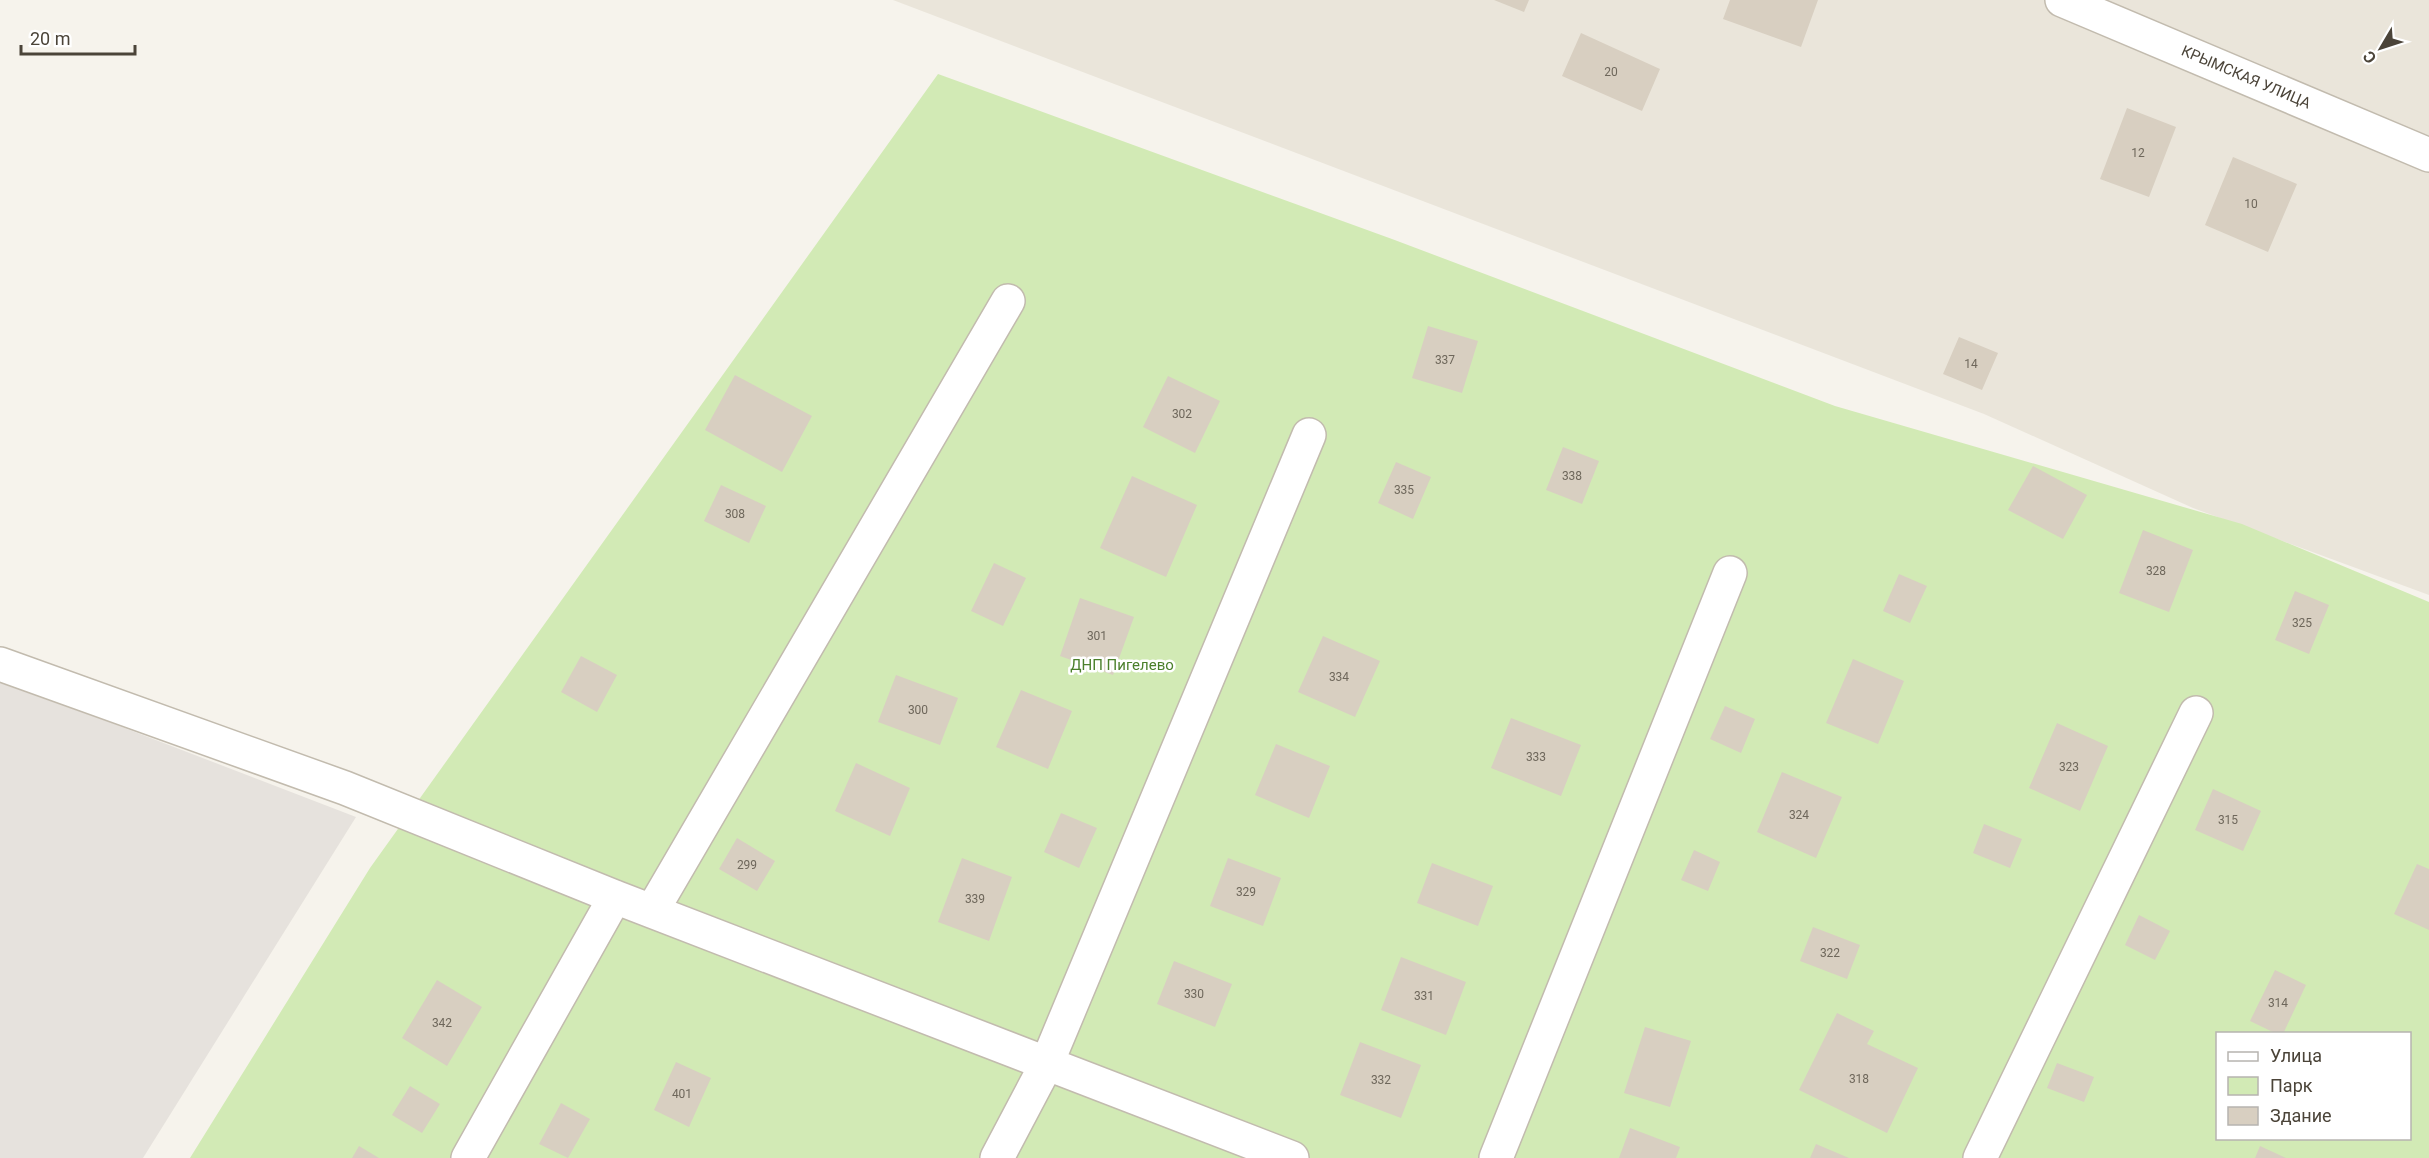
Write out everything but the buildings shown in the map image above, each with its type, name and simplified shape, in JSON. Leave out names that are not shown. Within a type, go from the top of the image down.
[{"type":"street","name":"КРЫМСКАЯ УЛИЦА","points":[[2062,0],[2429,154]]},
{"type":"street","points":[[652,911],[1008,301]]},
{"type":"street","points":[[997,1158],[1047,1063],[1309,435]]},
{"type":"street","points":[[1496,1158],[1730,573]]},
{"type":"street","points":[[0,664],[345,788],[615,897],[1292,1158]]},
{"type":"street","points":[[1980,1158],[2196,713]]},
{"type":"street","points":[[468,1158],[615,897]]},
{"type":"shaded area","points":[[893,0],[2429,0],[2429,595],[2193,508],[1984,414]]},
{"type":"shaded area","points":[[0,683],[109,722],[356,817],[143,1158],[0,1158]]},
{"type":"green space","name":"ДНП Пигелево","points":[[938,74],[1392,239],[1835,406],[2242,524],[2429,602],[2429,1158],[190,1158],[370,868]]}]
